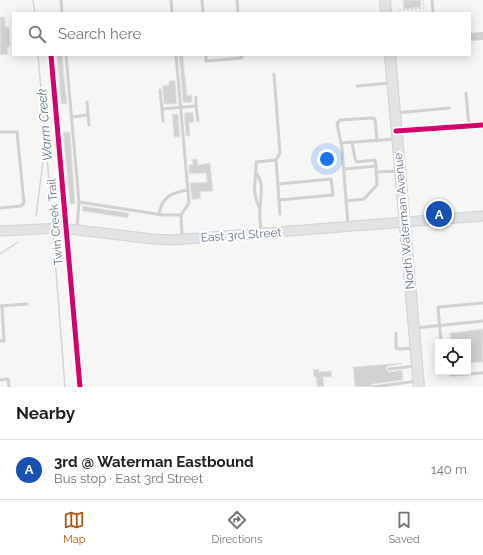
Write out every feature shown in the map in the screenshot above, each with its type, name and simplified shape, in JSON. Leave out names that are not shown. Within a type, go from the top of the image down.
[{"type":"main road","points":[[385,0],[386,12]]},
{"type":"main road","name":"North Waterman Avenue","points":[[390,56],[419,384]]},
{"type":"main road","name":"East 3rd Street","points":[[0,231],[61,228],[153,239],[182,240],[483,216]]},
{"type":"street","points":[[471,37],[483,36]]},
{"type":"street","points":[[396,135],[483,125]]},
{"type":"lane","points":[[61,0],[62,12]]},
{"type":"lane","points":[[171,0],[172,12]]},
{"type":"lane","points":[[202,0],[203,12]]},
{"type":"lane","points":[[237,0],[238,12]]},
{"type":"lane","points":[[432,0],[433,12]]},
{"type":"lane","points":[[66,56],[79,202],[77,229]]},
{"type":"lane","points":[[176,56],[189,204],[181,215],[182,240]]},
{"type":"lane","points":[[206,56],[206,60],[242,58],[241,56]]},
{"type":"lane","points":[[274,74],[280,153],[276,160],[280,214]]},
{"type":"lane","points":[[357,86],[392,83]]},
{"type":"lane","points":[[160,90],[163,121]]},
{"type":"lane","points":[[466,93],[469,126]]},
{"type":"lane","points":[[196,97],[198,121]]},
{"type":"lane","points":[[87,102],[89,125]]},
{"type":"lane","points":[[162,109],[196,106]]},
{"type":"lane","points":[[395,113],[449,108]]},
{"type":"lane","points":[[72,117],[88,115]]},
{"type":"lane","points":[[348,227],[344,169],[337,124],[340,120],[375,119],[377,141]]},
{"type":"lane","points":[[0,132],[17,132],[24,204],[21,206],[0,208]]},
{"type":"lane","points":[[341,143],[377,141],[396,135]]},
{"type":"lane","points":[[346,202],[364,200],[377,185],[375,160],[357,162],[355,159],[352,142]]},
{"type":"lane","points":[[260,209],[254,197],[256,162],[276,160]]},
{"type":"lane","points":[[344,169],[376,166]]},
{"type":"lane","points":[[376,172],[400,171]]},
{"type":"lane","points":[[256,173],[260,178],[263,198],[260,209],[261,234]]},
{"type":"lane","points":[[278,184],[331,179],[332,195],[279,200]]},
{"type":"lane","points":[[159,214],[161,204],[173,192],[188,190]]},
{"type":"lane","points":[[79,202],[159,214],[181,215]]},
{"type":"lane","points":[[441,339],[438,307],[483,303]]},
{"type":"lane","points":[[0,341],[4,341],[1,306],[27,304]]},
{"type":"lane","points":[[414,328],[483,321]]},
{"type":"lane","points":[[396,333],[396,348],[416,348]]},
{"type":"lane","points":[[389,369],[417,366]]},
{"type":"lane","points":[[471,374],[483,373]]},
{"type":"lane","points":[[0,380],[8,379],[9,387]]},
{"type":"lane","points":[[373,387],[419,384]]},
{"type":"path","points":[[399,10],[424,8],[423,0]]},
{"type":"building","points":[[403,0],[421,0],[421,7],[404,9]]},
{"type":"building","points":[[0,17],[5,17],[5,27],[9,27],[10,47],[7,47],[8,54],[0,55]]},
{"type":"building","points":[[57,56],[62,56],[67,104],[61,104]]},
{"type":"building","points":[[179,56],[183,56],[187,96],[192,95],[192,102],[183,103]]},
{"type":"building","points":[[175,80],[177,104],[164,104],[162,86],[169,85],[169,81]]},
{"type":"building","points":[[193,112],[194,122],[189,123],[190,136],[186,136],[184,113]]},
{"type":"building","points":[[172,114],[178,114],[180,137],[174,137]]},
{"type":"building","points":[[63,132],[70,132],[75,204],[70,204]]},
{"type":"building","points":[[192,159],[197,159],[198,165],[210,163],[213,191],[200,192],[201,198],[192,200],[190,183],[207,182],[206,173],[189,174],[189,165],[193,164]]},
{"type":"building","points":[[83,206],[129,213],[128,218],[82,211]]},
{"type":"building","points":[[483,329],[483,362],[471,363],[471,339],[451,339],[450,333]]},
{"type":"building","points":[[402,363],[388,366],[386,369],[389,372],[402,370],[403,380],[373,384],[370,387],[355,387],[353,367]]},
{"type":"building","points":[[319,369],[319,372],[331,371],[332,377],[323,377],[324,387],[317,387],[316,377],[314,377],[313,370]]},
{"type":"waterway","name":"Warm Creek","points":[[33,0],[35,12]]},
{"type":"waterway","name":"Warm Creek","points":[[38,56],[53,226]]},
{"type":"waterway","points":[[36,216],[45,146]]},
{"type":"waterway","name":"Warm Creek","points":[[53,231],[65,387]]},
{"type":"waterway","points":[[0,254],[18,242]]},
{"type":"cycle path","name":"Twin Creek Trail","points":[[51,56],[80,387]]},
{"type":"cycle path","points":[[396,131],[483,125]]},
{"type":"place","name":"3rd @ Waterman Eastbound","points":[[439,214]]}]
